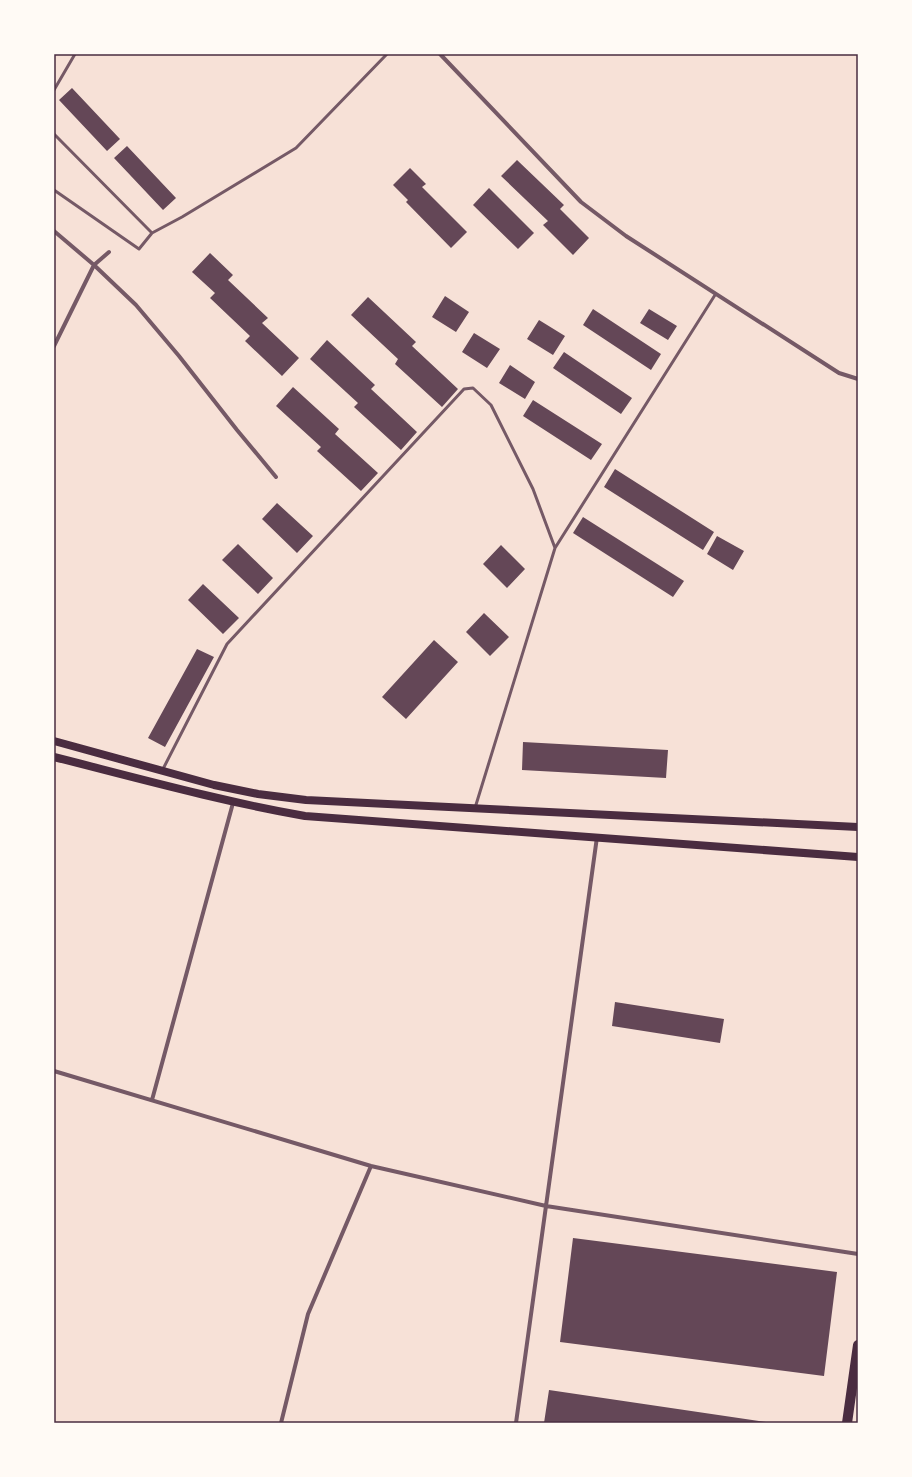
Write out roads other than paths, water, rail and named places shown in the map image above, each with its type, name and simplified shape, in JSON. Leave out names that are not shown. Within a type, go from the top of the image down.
[{"type":"main road","points":[[54,741],[222,787],[258,794],[306,800],[858,827]]},
{"type":"main road","points":[[54,757],[233,803],[305,816],[858,857]]},
{"type":"main road","points":[[846,1423],[858,1345]]},
{"type":"street","points":[[440,54],[581,202],[626,236],[715,295],[839,373],[858,379]]},
{"type":"street","points":[[54,231],[94,265],[136,305],[179,356],[236,430],[276,476]]},
{"type":"street","points":[[54,346],[94,265],[109,252]]},
{"type":"street","points":[[152,1100],[233,803]]},
{"type":"street","points":[[516,1423],[597,837]]},
{"type":"street","points":[[54,1070],[371,1166],[546,1206],[858,1254]]},
{"type":"street","points":[[281,1423],[308,1314],[371,1166]]},
{"type":"lane","points":[[54,90],[75,54]]},
{"type":"lane","points":[[54,190],[139,249],[152,233],[182,217],[296,148],[387,54]]},
{"type":"lane","points":[[54,134],[152,233]]},
{"type":"lane","points":[[475,808],[554,548],[715,295]]},
{"type":"lane","points":[[162,771],[227,644],[464,389],[473,388],[491,405],[533,489],[554,548]]}]
